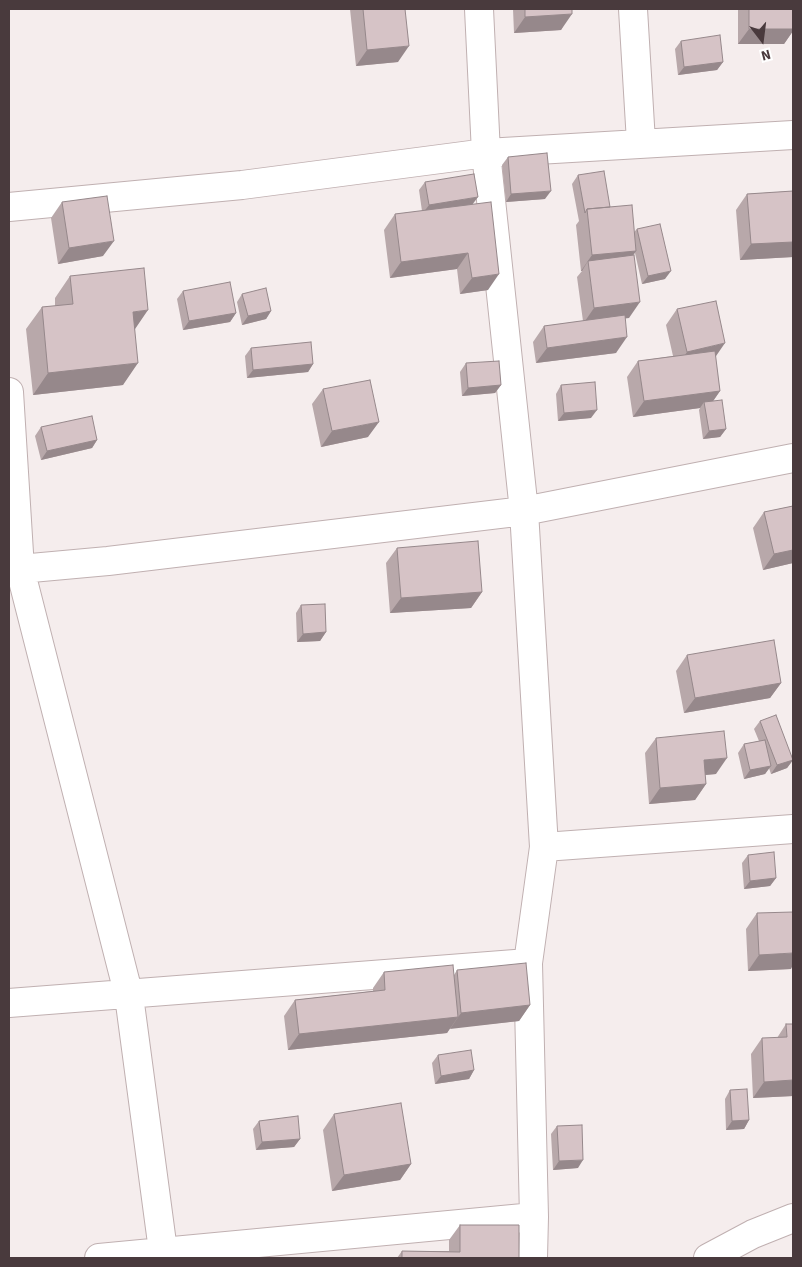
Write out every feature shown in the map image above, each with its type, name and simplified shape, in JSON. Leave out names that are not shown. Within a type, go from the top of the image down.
[{"type":"street","points":[[479,9],[486,153],[524,511],[544,847],[528,963],[534,1217],[532,1258]]},
{"type":"street","points":[[634,9],[641,142]]},
{"type":"street","points":[[9,207],[242,185],[486,153],[641,142],[793,135]]},
{"type":"street","points":[[9,392],[20,569],[129,996],[164,1255]]},
{"type":"street","points":[[20,569],[108,561],[524,511],[793,458]]},
{"type":"street","points":[[544,847],[793,829]]},
{"type":"street","points":[[9,1003],[129,996],[528,963]]},
{"type":"street","points":[[99,1258],[164,1255],[534,1217]]},
{"type":"street","points":[[708,1258],[753,1234],[793,1218]]},
{"type":"building","points":[[363,9],[405,9],[409,46],[367,50]]},
{"type":"building","points":[[525,9],[572,9],[572,14],[525,17]]},
{"type":"building","points":[[749,9],[793,9],[793,29],[749,29]]},
{"type":"building","points":[[720,35],[723,62],[684,67],[681,41]]},
{"type":"building","points":[[547,153],[551,191],[511,194],[508,157]]},
{"type":"building","points":[[604,171],[610,207],[587,209],[585,213],[578,175]]},
{"type":"building","points":[[474,174],[478,197],[429,205],[425,182]]},
{"type":"building","points":[[793,191],[793,242],[751,244],[747,194]]},
{"type":"building","points":[[107,196],[114,241],[69,248],[62,202]]},
{"type":"building","points":[[491,202],[499,274],[472,278],[468,253],[401,262],[395,214]]},
{"type":"building","points":[[632,205],[636,251],[592,255],[587,209]]},
{"type":"building","points":[[660,224],[671,271],[648,276],[637,229]]},
{"type":"building","points":[[634,255],[640,302],[594,308],[588,261]]},
{"type":"building","points":[[144,268],[148,310],[133,312],[138,363],[48,373],[42,307],[73,304],[70,276]]},
{"type":"building","points":[[230,282],[236,313],[189,321],[183,291]]},
{"type":"building","points":[[266,288],[271,311],[248,316],[242,294]]},
{"type":"building","points":[[716,301],[725,343],[687,352],[677,309]]},
{"type":"building","points":[[625,315],[627,337],[547,348],[544,326]]},
{"type":"building","points":[[311,342],[313,364],[253,370],[251,348]]},
{"type":"building","points":[[715,351],[720,391],[644,401],[638,361]]},
{"type":"building","points":[[499,361],[501,385],[468,388],[466,363]]},
{"type":"building","points":[[370,380],[379,422],[332,431],[323,389]]},
{"type":"building","points":[[595,382],[597,410],[564,413],[561,385]]},
{"type":"building","points":[[722,400],[726,429],[709,431],[704,402]]},
{"type":"building","points":[[92,416],[97,440],[47,451],[41,427]]},
{"type":"building","points":[[793,506],[793,550],[774,554],[764,512]]},
{"type":"building","points":[[478,541],[482,592],[401,598],[397,548]]},
{"type":"building","points":[[325,604],[326,632],[303,634],[301,605]]},
{"type":"building","points":[[774,640],[781,683],[695,698],[687,655]]},
{"type":"building","points":[[776,715],[793,760],[777,765],[760,721]]},
{"type":"building","points":[[724,731],[727,758],[704,760],[706,784],[660,788],[656,738]]},
{"type":"building","points":[[765,740],[771,766],[750,770],[744,744]]},
{"type":"building","points":[[774,852],[776,878],[750,881],[748,855]]},
{"type":"building","points":[[793,912],[793,953],[759,955],[757,913]]},
{"type":"building","points":[[526,963],[530,1005],[461,1013],[457,970]]},
{"type":"building","points":[[453,965],[458,1017],[299,1034],[295,1000],[385,990],[384,972]]},
{"type":"building","points":[[786,1024],[793,1024],[793,1080],[764,1082],[762,1038],[787,1037]]},
{"type":"building","points":[[471,1050],[474,1070],[441,1076],[438,1055]]},
{"type":"building","points":[[747,1089],[749,1120],[732,1121],[730,1090]]},
{"type":"building","points":[[401,1103],[411,1164],[344,1175],[334,1114]]},
{"type":"building","points":[[298,1116],[300,1139],[262,1142],[259,1121]]},
{"type":"building","points":[[582,1125],[583,1160],[559,1161],[557,1126]]},
{"type":"building","points":[[460,1225],[519,1225],[519,1258],[402,1258],[402,1251],[460,1252]]}]
